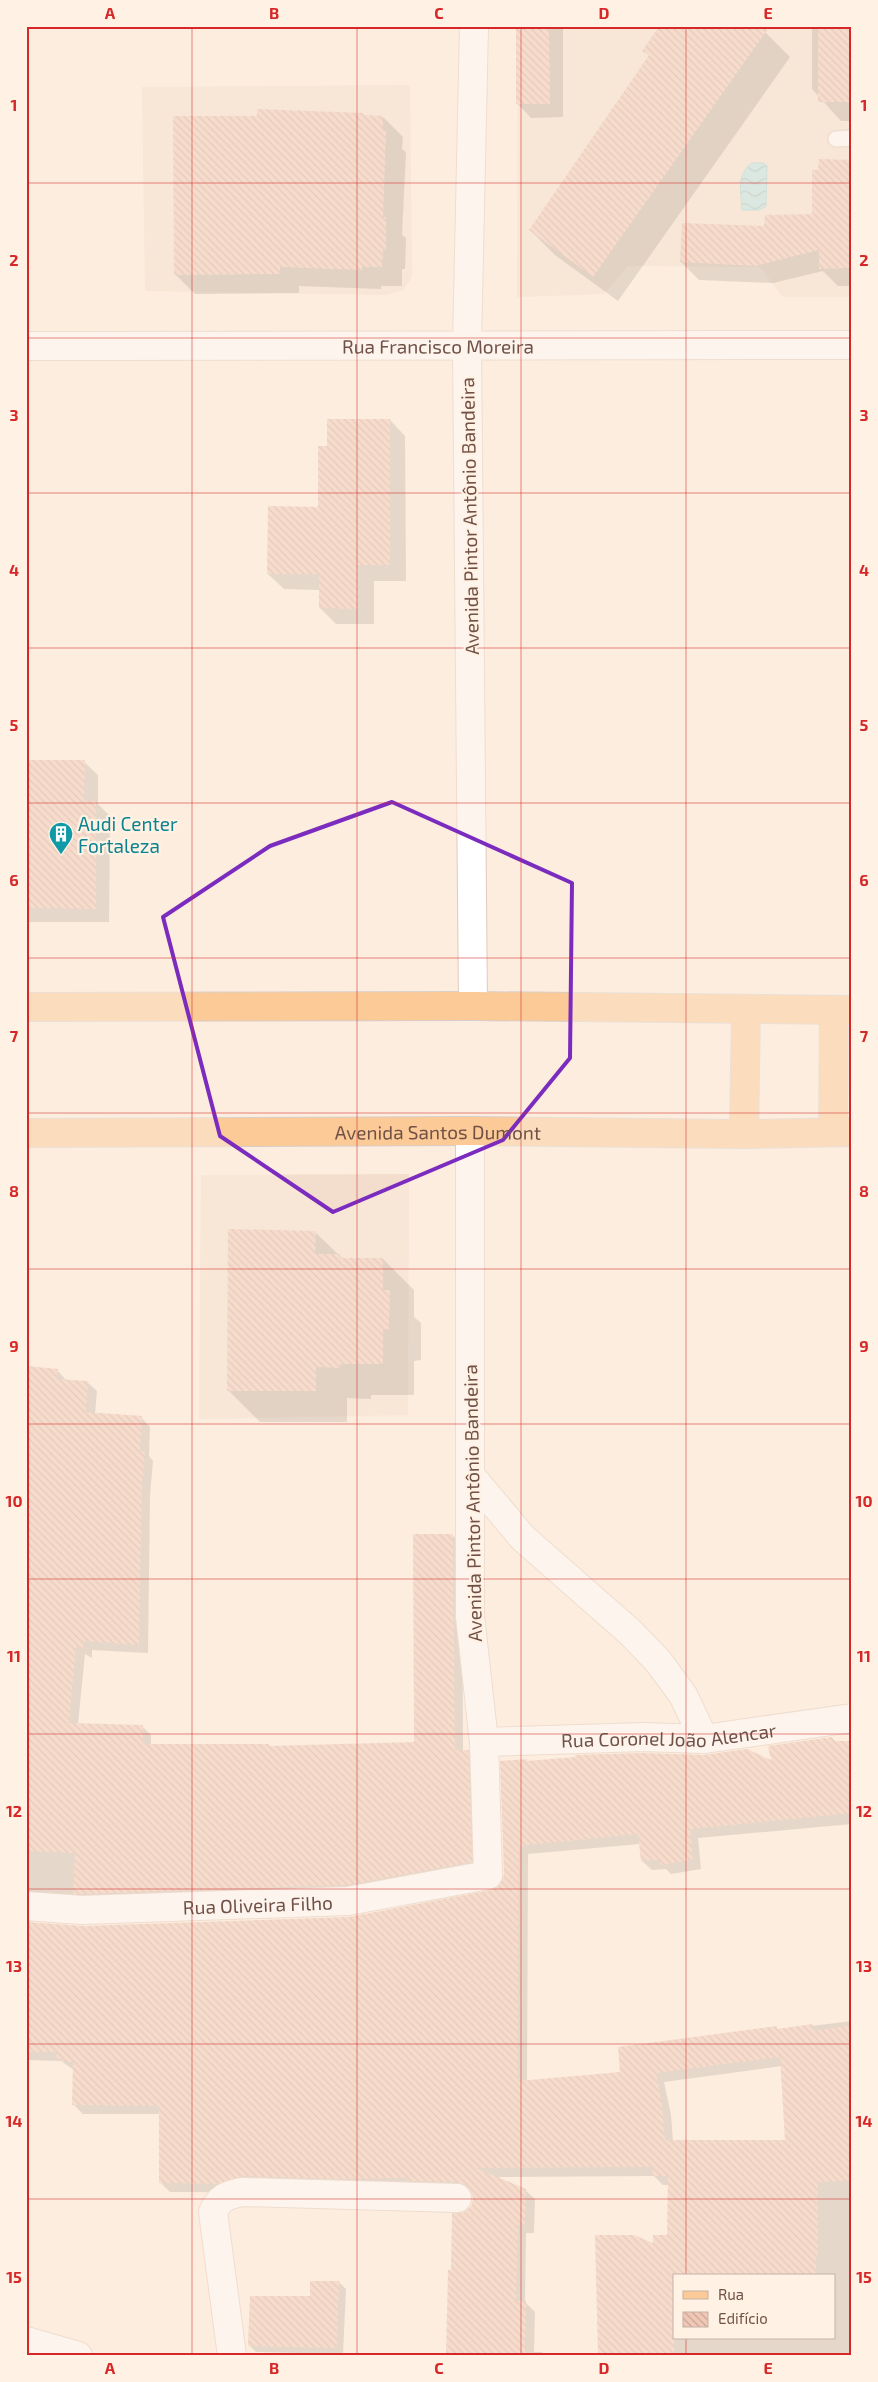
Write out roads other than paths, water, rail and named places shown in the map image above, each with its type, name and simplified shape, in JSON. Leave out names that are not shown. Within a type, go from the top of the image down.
[{"type":"main road","points":[[26,1007],[473,1006],[843,1010],[842,1132]]},
{"type":"main road","points":[[744,1134],[746,1009]]},
{"type":"main road","name":"Avenida Santos Dumont","points":[[26,1134],[470,1131],[744,1134],[842,1132]]},
{"type":"street","name":"Avenida Pintor Antônio Bandeira","points":[[473,1006],[467,346],[474,26]]},
{"type":"street","name":"Rua Francisco Moreira","points":[[26,346],[852,345]]},
{"type":"street","name":"Avenida Pintor Antônio Bandeira","points":[[470,1131],[470,1616],[484,1742],[488,1875]]},
{"type":"street","points":[[470,1475],[524,1538],[630,1632],[658,1661],[683,1695],[704,1739]]},
{"type":"street","name":"Rua Coronel João Alencar","points":[[484,1742],[643,1737],[704,1739],[852,1718]]},
{"type":"street","name":"Rua Oliveira Filho","points":[[26,1906],[82,1910],[348,1901],[488,1875]]},
{"type":"street","points":[[232,2356],[213,2212],[217,2202],[227,2195],[242,2192],[457,2198]]},
{"type":"street","points":[[26,2341],[78,2356]]},
{"type":"lane","points":[[836,139],[852,138]]},
{"type":"water","points":[[752,163],[764,163],[767,166],[766,206],[760,210],[742,210],[742,178]]},
{"type":"place","name":"Audi Center Fortaleza","points":[[61,855]]}]
